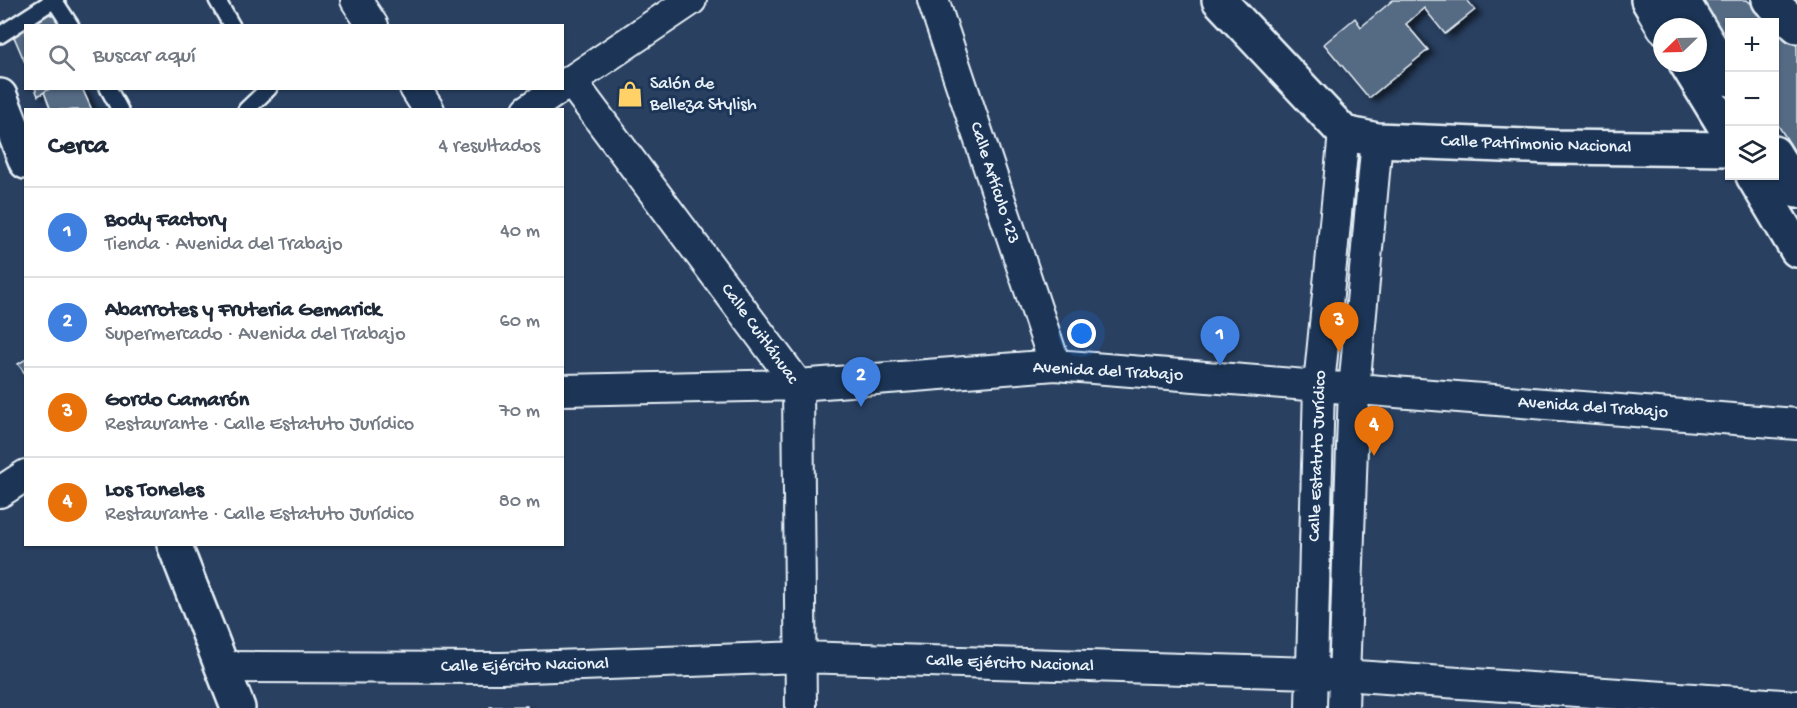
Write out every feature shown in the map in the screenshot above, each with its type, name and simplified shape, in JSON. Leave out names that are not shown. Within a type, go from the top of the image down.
[{"type":"street","points":[[564,85],[691,0]]},
{"type":"street","name":"Calle Artículo 123","points":[[933,0],[1055,365]]},
{"type":"street","points":[[1219,0],[1344,134]]},
{"type":"street","points":[[1648,0],[1659,18]]},
{"type":"street","points":[[1682,0],[1726,72]]},
{"type":"street","points":[[1769,0],[1797,26]]},
{"type":"street","points":[[1692,72],[1725,127]]},
{"type":"street","name":"Calle Cuitláhuac","points":[[564,85],[798,385],[801,708]]},
{"type":"street","points":[[416,90],[428,108]]},
{"type":"street","points":[[531,108],[557,90]]},
{"type":"street","points":[[3,113],[24,158]]},
{"type":"street","name":"Calle Patrimonio Nacional","points":[[1344,134],[1377,140],[1553,147],[1725,149]]},
{"type":"street","name":"Calle Estatuto Jurídico","points":[[1311,708],[1319,385],[1344,134]]},
{"type":"street","name":"Calle Estatuto Jurídico","points":[[1343,708],[1353,389],[1377,140]]},
{"type":"street","points":[[1779,161],[1797,191]]},
{"type":"street","points":[[1755,180],[1797,250]]},
{"type":"street","name":"Avenida del Trabajo","points":[[564,390],[798,385],[1055,365],[1797,424]]},
{"type":"street","points":[[0,492],[24,476]]},
{"type":"street","points":[[175,546],[238,708]]},
{"type":"street","name":"Calle Ejército Nacional","points":[[223,667],[501,668],[800,657],[1312,673],[1797,706]]},
{"type":"lane","points":[[0,35],[54,0],[70,24]]},
{"type":"lane","points":[[217,0],[231,24]]},
{"type":"lane","points":[[109,90],[119,108]]},
{"type":"lane","points":[[248,108],[268,90]]},
{"type":"building","points":[[1393,0],[1467,0],[1475,10],[1445,34],[1424,8],[1406,24],[1428,50],[1369,98],[1324,44],[1355,18],[1361,27]]},
{"type":"building","points":[[1699,0],[1747,0],[1767,18],[1725,18],[1725,40]]},
{"type":"building","points":[[47,13],[60,19],[63,24],[27,24]]},
{"type":"building","points":[[24,25],[24,60],[12,32]]},
{"type":"building","points":[[1779,30],[1797,46],[1797,155],[1779,127]]},
{"type":"building","points":[[36,90],[48,90],[38,96]]},
{"type":"building","points":[[48,90],[83,90],[91,108],[50,108],[44,92]]},
{"type":"building","points":[[24,360],[24,372],[18,364]]},
{"type":"building","points":[[527,706],[527,708],[490,708],[490,707]]},
{"type":"place","name":"Salón de Belleza Stylish","points":[[630,94]]},
{"type":"place","name":"Gordo Camarón","points":[[1339,352]]},
{"type":"place","name":"Body Factory","points":[[1220,366]]},
{"type":"place","name":"Abarrotes y Fruteria Gemarick","points":[[861,407]]},
{"type":"place","name":"Los Toneles","points":[[1374,456]]}]
